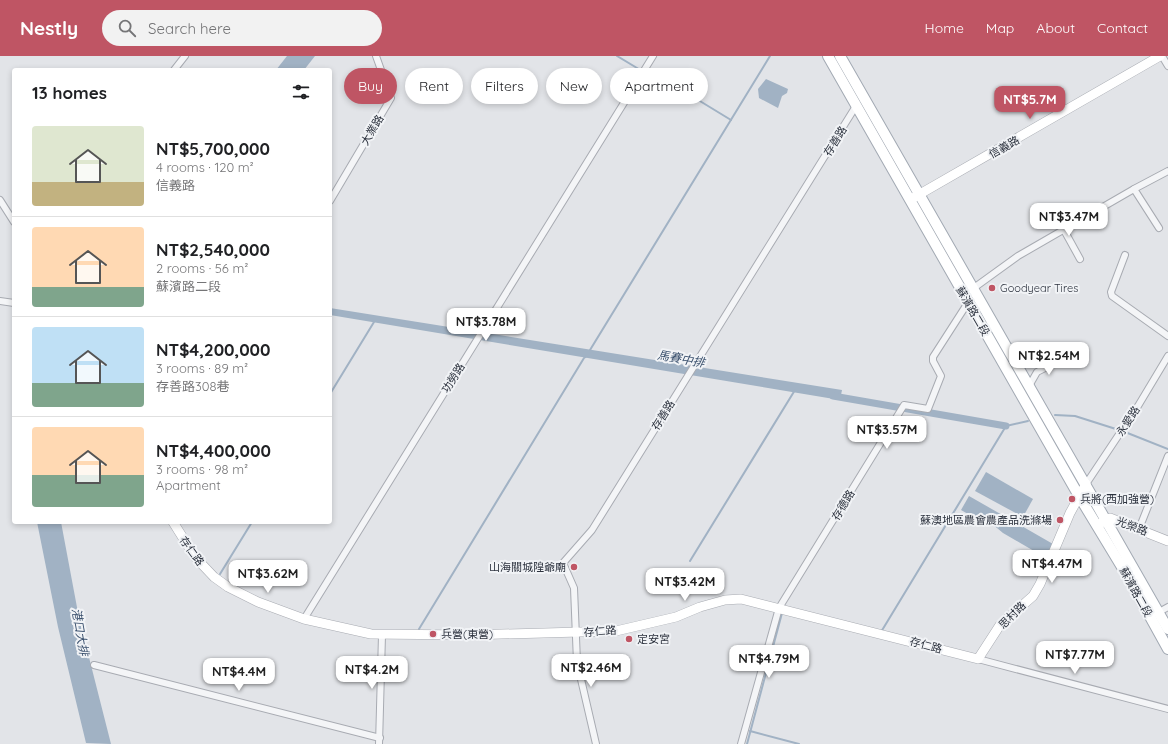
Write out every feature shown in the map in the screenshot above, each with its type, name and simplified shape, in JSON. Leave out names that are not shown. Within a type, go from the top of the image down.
[{"type":"main road","name":"蘇濱路二段","points":[[828,56],[856,106],[972,288],[1086,484],[1101,522],[1135,580],[1168,649]]},
{"type":"main road","name":"蘇濱路二段","points":[[840,56],[915,197],[968,303],[1079,496],[1101,522]]},
{"type":"main road","name":"蘇濱路二段","points":[[1135,580],[1159,612],[1168,630]]},
{"type":"street","points":[[176,68],[185,56]]},
{"type":"street","name":"大業路","points":[[332,198],[391,98],[376,56]]},
{"type":"street","name":"功勞路","points":[[304,618],[653,56]]},
{"type":"street","points":[[1161,56],[1168,59]]},
{"type":"street","points":[[1161,56],[1168,66]]},
{"type":"street","name":"信義路","points":[[915,197],[1161,56]]},
{"type":"street","name":"存善路","points":[[596,744],[577,662],[574,633],[574,588],[563,563],[592,530],[856,106]]},
{"type":"street","points":[[968,303],[972,288],[1018,256],[1168,171]]},
{"type":"street","points":[[1134,189],[1159,228]]},
{"type":"street","points":[[0,200],[12,218]]},
{"type":"street","points":[[7,209],[12,207]]},
{"type":"street","points":[[1064,230],[1080,258]]},
{"type":"street","points":[[1125,255],[1111,292],[1112,296],[1168,336]]},
{"type":"street","points":[[0,301],[12,303]]},
{"type":"street","name":"存德路","points":[[741,744],[780,608],[904,405],[928,409],[941,376],[933,361],[933,357],[968,303]]},
{"type":"street","name":"永愛路","points":[[1086,484],[1138,406],[1168,356]]},
{"type":"street","points":[[1029,386],[1037,372],[1049,366],[1055,358]]},
{"type":"street","points":[[1139,529],[1168,456]]},
{"type":"street","name":"思村路","points":[[978,659],[1000,625],[1033,596],[1086,484]]},
{"type":"street","name":"光榮路","points":[[1101,522],[1110,518],[1168,541]]},
{"type":"street","name":"存仁路","points":[[174,524],[195,557],[214,577],[228,587],[258,602],[304,618],[382,636],[616,631],[676,617],[700,607],[725,600],[741,599],[1168,709]]},
{"type":"street","points":[[1159,612],[1168,607]]},
{"type":"street","points":[[94,665],[380,741],[382,636]]},
{"type":"water","points":[[287,56],[315,56],[306,68],[278,68]]},
{"type":"water","points":[[766,79],[788,89],[787,93],[782,96],[778,108],[759,98],[758,89]]},
{"type":"water","points":[[332,308],[842,390],[840,400],[332,315]]},
{"type":"water","points":[[986,472],[1033,499],[1023,517],[975,491]]},
{"type":"water","points":[[969,496],[1053,544],[1046,558],[1003,533],[991,523],[982,522],[961,510]]},
{"type":"water","name":"港口大排","points":[[37,524],[61,524],[79,618],[111,744],[86,743],[58,627]]},
{"type":"waterway","points":[[617,56],[637,68]]},
{"type":"waterway","points":[[590,350],[770,56]]},
{"type":"waterway","points":[[705,104],[731,120]]},
{"type":"waterway","points":[[332,391],[374,322]]},
{"type":"waterway","points":[[419,629],[584,358],[587,356]]},
{"type":"waterway","points":[[690,561],[795,390]]},
{"type":"waterway","name":"馬賽中排","points":[[833,396],[1006,426]]},
{"type":"waterway","points":[[1055,415],[1075,416],[1119,430]]},
{"type":"waterway","points":[[881,632],[1006,426],[1028,421]]},
{"type":"waterway","points":[[1125,432],[1168,449]]},
{"type":"waterway","points":[[220,574],[251,524]]},
{"type":"waterway","points":[[747,744],[782,613]]},
{"type":"waterway","points":[[750,731],[799,744]]},
{"type":"place","name":"Goodyear Tires","points":[[992,288]]},
{"type":"place","name":"兵將(西加強營)","points":[[1072,499]]},
{"type":"place","name":"蘇澳地區農會農產品洗滌場","points":[[1060,520]]},
{"type":"place","name":"山海關城隍爺廟","points":[[574,567]]},
{"type":"place","name":"兵營(東營)","points":[[433,634]]},
{"type":"place","name":"定安宮","points":[[629,639]]}]
